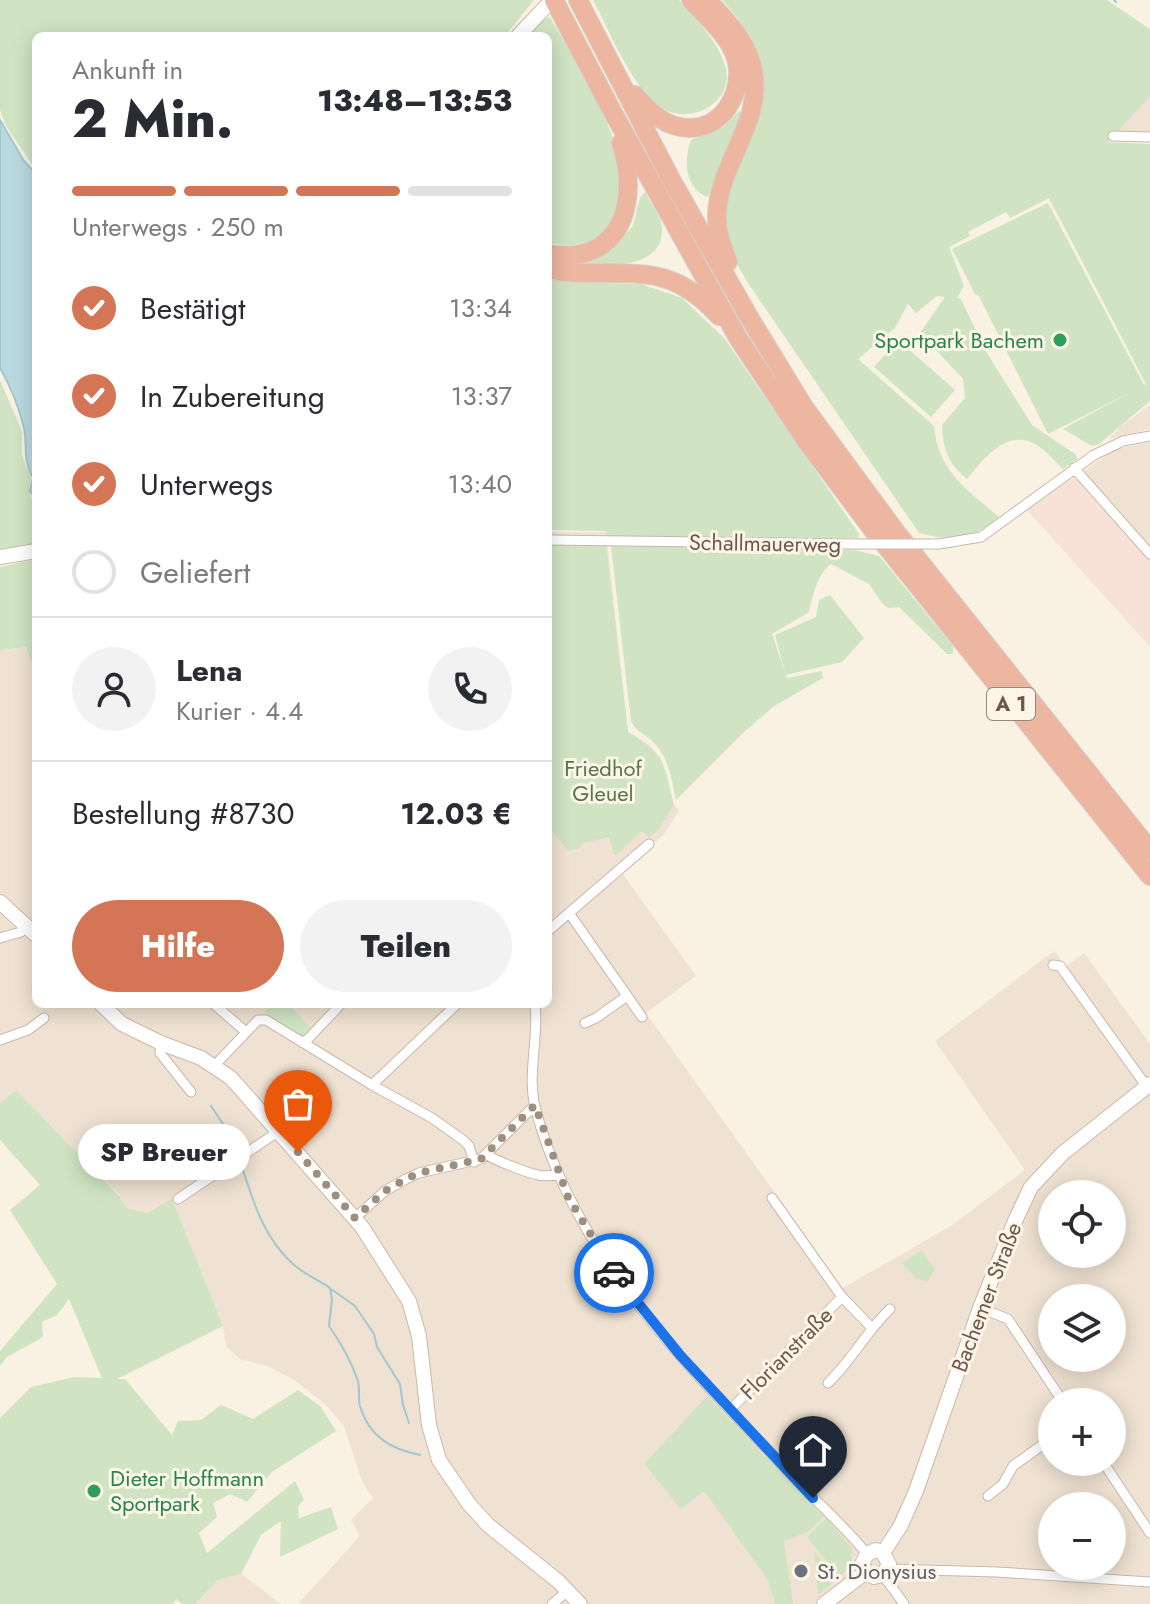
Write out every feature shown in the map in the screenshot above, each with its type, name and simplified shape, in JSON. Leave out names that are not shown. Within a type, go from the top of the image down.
[{"type":"highway","points":[[613,68],[657,118],[692,128],[719,117],[731,102],[737,87],[739,73],[735,55],[727,39],[691,0]]},
{"type":"highway","points":[[707,0],[746,49],[753,66],[756,88],[749,116],[723,180],[717,221],[720,241],[749,317]]},
{"type":"highway","name":"A 1","points":[[579,1],[672,181],[804,407],[896,532],[1150,850]]},
{"type":"highway","name":"A 1","points":[[556,5],[738,338],[807,442],[873,530],[1150,876]]},
{"type":"highway","points":[[552,254],[580,256],[595,250],[610,239],[627,210],[630,187],[627,162],[611,109]]},
{"type":"highway","points":[[552,269],[660,276],[684,285],[706,302],[738,338]]},
{"type":"street","points":[[521,32],[535,16],[556,5]]},
{"type":"street","points":[[1113,136],[1150,137]]},
{"type":"street","points":[[1150,436],[1123,441],[1074,468],[1150,554]]},
{"type":"street","name":"Schallmauerweg","points":[[552,540],[939,544],[981,537],[1074,468]]},
{"type":"street","points":[[0,557],[32,552]]},
{"type":"street","points":[[552,928],[649,844]]},
{"type":"street","points":[[0,902],[31,931]]},
{"type":"street","points":[[569,913],[642,1017]]},
{"type":"street","points":[[0,938],[31,931]]},
{"type":"street","points":[[1053,965],[1060,966],[1148,1086]]},
{"type":"street","points":[[585,1023],[627,996]]},
{"type":"street","points":[[105,1008],[122,1024],[215,1065],[246,1094],[355,1218],[389,1265],[409,1301],[419,1336],[429,1425],[439,1460],[469,1504],[488,1525],[569,1590],[580,1604]]},
{"type":"street","points":[[219,1008],[246,1032]]},
{"type":"street","points":[[302,1042],[337,1008]]},
{"type":"street","points":[[372,1085],[453,1008]]},
{"type":"street","points":[[535,1008],[535,1105],[559,1175],[579,1220],[605,1260],[666,1339],[867,1554]]},
{"type":"street","points":[[0,1040],[28,1030],[44,1018]]},
{"type":"street","points":[[215,1065],[262,1019],[432,1118],[463,1140],[472,1151],[474,1162]]},
{"type":"street","points":[[161,1043],[160,1053],[191,1092]]},
{"type":"street","name":"Bachemer Straße","points":[[883,1553],[901,1525],[916,1491],[980,1308],[1031,1187],[1063,1153],[1148,1086]]},
{"type":"street","points":[[355,1218],[385,1191],[406,1179],[419,1173],[474,1162],[535,1105]]},
{"type":"street","points":[[178,1199],[279,1131]]},
{"type":"street","points":[[486,1154],[537,1175],[559,1175]]},
{"type":"street","points":[[772,1198],[842,1297],[871,1327]]},
{"type":"street","name":"Florianstraße","points":[[730,1410],[842,1297]]},
{"type":"street","points":[[980,1308],[1008,1319],[1054,1388]]},
{"type":"street","points":[[828,1383],[842,1370],[871,1327],[890,1309]]},
{"type":"street","points":[[988,1496],[1003,1484],[1013,1466],[1038,1448]]},
{"type":"street","points":[[1112,1476],[1150,1533]]},
{"type":"street","points":[[904,1604],[886,1572],[888,1559],[876,1550],[867,1554],[862,1564],[866,1572],[874,1577],[886,1572],[997,1572],[1150,1582]]},
{"type":"street","points":[[824,1604],[866,1572]]},
{"type":"street","points":[[552,1604],[569,1590]]},
{"type":"shaded area","points":[[1150,96],[1150,135],[1115,134],[1125,120]]},
{"type":"shaded area","points":[[1150,405],[1150,429],[1109,439],[1121,426]]},
{"type":"shaded area","points":[[1150,442],[1150,549],[1082,472],[1116,449]]},
{"type":"shaded area","points":[[1074,477],[1150,559],[1150,647],[1027,510]]},
{"type":"shaded area","points":[[552,532],[606,532],[628,732],[648,744],[661,758],[674,805],[679,811],[664,834],[622,873],[696,976],[646,1013],[843,1288],[951,1226],[1025,1170],[935,1041],[1054,951],[1066,966],[1084,953],[1150,1044],[1150,1604],[298,1604],[360,1536],[351,1520],[373,1498],[362,1481],[344,1426],[325,1404],[293,1379],[267,1366],[240,1359],[226,1346],[223,1326],[172,1200],[147,1213],[127,1208],[119,1195],[16,1091],[0,1104],[0,650],[26,647],[32,664],[32,1008],[552,1008]]},
{"type":"shaded area","points":[[241,1574],[281,1604],[195,1604],[218,1580]]},
{"type":"green space","points":[[0,0],[534,0],[508,32],[32,32],[32,164],[6,126],[0,110]]},
{"type":"green space","points":[[593,0],[679,0],[711,38],[725,65],[727,79],[716,101],[706,109],[681,114],[668,112],[657,105],[629,70]]},
{"type":"green space","points":[[722,0],[1107,0],[1150,29],[1150,96],[1108,142],[1150,144],[1150,401],[1099,444],[1092,446],[1063,429],[1129,393],[1048,434],[952,249],[1048,203],[1146,384],[1049,198],[1010,218],[1006,212],[968,232],[970,236],[949,247],[964,286],[957,298],[961,299],[985,350],[1032,425],[1078,459],[1063,469],[1038,446],[1018,440],[1009,441],[993,451],[967,479],[955,467],[945,449],[942,425],[965,398],[963,379],[920,333],[945,297],[937,296],[916,313],[908,304],[895,328],[858,359],[934,426],[941,455],[948,467],[965,488],[999,517],[971,535],[942,538],[919,533],[734,259],[725,232],[726,208],[760,101],[762,82],[760,63],[753,44]]},
{"type":"green space","points":[[550,17],[593,93],[618,154],[622,183],[619,209],[605,231],[593,240],[571,245],[552,243],[552,32],[531,32],[541,21]]},
{"type":"green space","points":[[739,111],[742,113],[708,197],[690,181],[687,156],[691,140],[723,127]]},
{"type":"green space","points":[[645,192],[662,227],[661,240],[655,250],[634,262],[585,266],[631,228],[639,200]]},
{"type":"green space","points":[[552,277],[567,282],[641,284],[682,298],[725,339],[859,534],[858,538],[607,540],[606,531],[552,530]]},
{"type":"green space","points":[[898,340],[955,390],[931,417],[874,367]]},
{"type":"green space","points":[[0,380],[22,431],[22,455],[31,478],[32,544],[0,550]]},
{"type":"green space","name":"Friedhof Gleuel","points":[[552,543],[606,544],[628,732],[657,754],[674,805],[659,829],[649,838],[642,831],[616,855],[609,837],[583,843],[578,849],[569,851],[552,832]]},
{"type":"green space","points":[[611,546],[814,548],[854,550],[879,556],[953,646],[953,654],[947,654],[899,607],[888,608],[882,603],[869,584],[831,564],[819,580],[809,612],[772,634],[785,672],[775,635],[816,617],[819,600],[830,595],[864,638],[842,662],[786,675],[787,678],[822,671],[823,678],[774,706],[676,800],[661,752],[631,721]]},
{"type":"green space","points":[[32,560],[32,664],[26,647],[0,650],[0,567]]},
{"type":"green space","points":[[266,1008],[293,1008],[311,1029],[300,1036],[265,1014]]},
{"type":"green space","points":[[16,1090],[127,1208],[147,1213],[172,1199],[223,1326],[117,1379],[125,1379],[172,1435],[178,1421],[201,1420],[221,1405],[253,1419],[298,1390],[321,1407],[336,1431],[272,1472],[247,1502],[230,1494],[213,1503],[217,1517],[199,1533],[207,1553],[295,1481],[304,1500],[298,1506],[299,1518],[331,1507],[338,1529],[280,1557],[281,1521],[261,1535],[241,1574],[218,1580],[195,1604],[182,1604],[176,1599],[173,1604],[0,1604],[0,1418],[31,1387],[74,1377],[102,1378],[69,1299],[57,1315],[42,1322],[43,1337],[7,1357],[0,1366],[0,1351],[57,1284],[10,1210],[40,1185],[0,1140],[0,1104]]},
{"type":"green space","points":[[922,1250],[935,1270],[927,1282],[915,1278],[902,1263]]},
{"type":"green space","points":[[707,1396],[824,1517],[808,1532],[784,1541],[793,1604],[775,1604],[768,1580],[704,1491],[681,1509],[644,1464]]},
{"type":"green space","points":[[826,1518],[852,1548],[852,1565],[839,1577],[807,1537]]},
{"type":"green space","points":[[814,1551],[837,1579],[818,1595]]},
{"type":"water","points":[[0,120],[32,170],[32,476],[26,458],[22,420],[0,368]]},
{"type":"waterway","points":[[211,1106],[227,1130],[236,1152]]},
{"type":"waterway","points":[[241,1164],[260,1218],[274,1242],[297,1268],[330,1288],[329,1326],[355,1374],[359,1384],[360,1406],[369,1426],[382,1440],[420,1455]]},
{"type":"waterway","points":[[331,1289],[355,1306],[374,1334],[377,1347],[400,1384],[409,1423]]},
{"type":"way so far","points":[[298,1152],[355,1218],[385,1191],[406,1179],[419,1173],[481,1159],[535,1105],[568,1197],[579,1220],[614,1273]]},
{"type":"place","name":"Sportpark Bachem","points":[[1060,340]]},
{"type":"place","name":"SP Breuer","points":[[298,1152]]},
{"type":"place","name":"Dieter Hoffmann Sportpark","points":[[94,1491]]},
{"type":"place","name":"St. Dionysius","points":[[801,1571]]},
{"type":"route","points":[[614,1273],[708,1387],[813,1498]]}]
